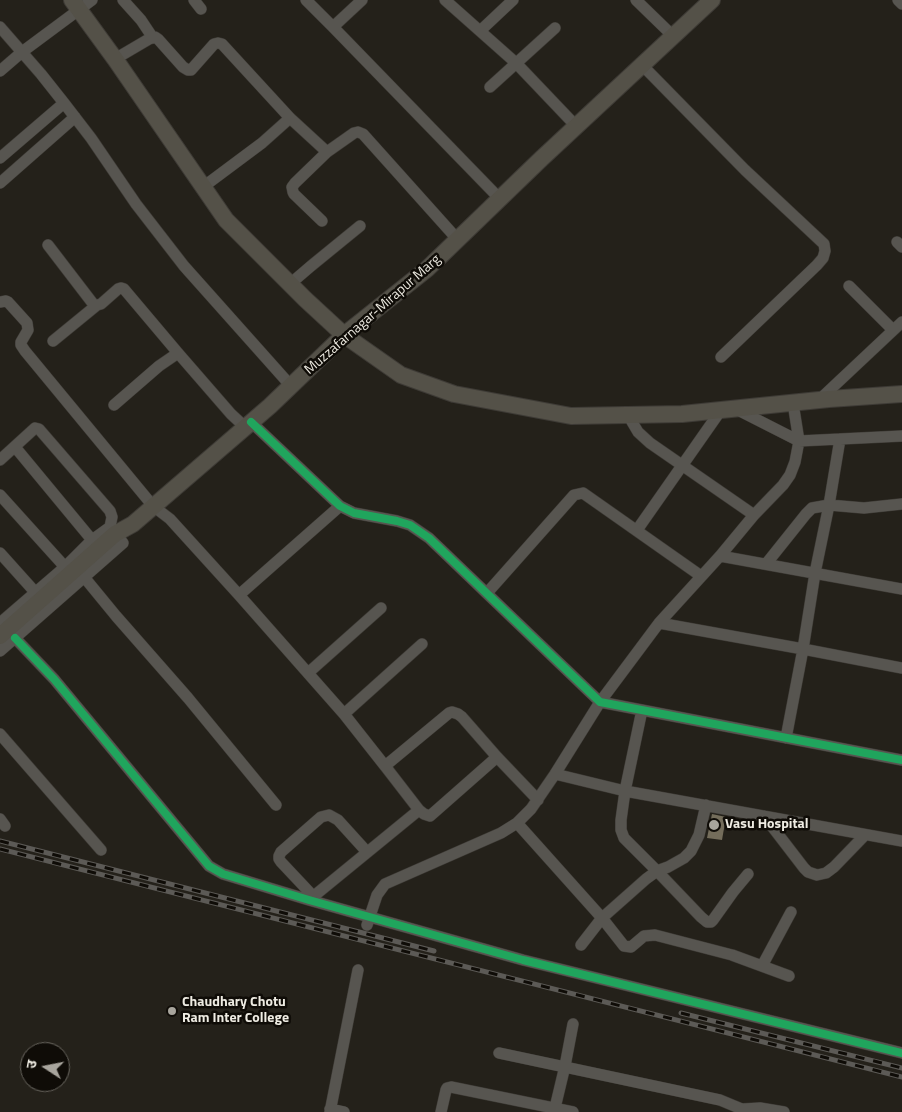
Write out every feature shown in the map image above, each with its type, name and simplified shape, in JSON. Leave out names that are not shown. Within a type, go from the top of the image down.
[{"type":"main road","name":"Muzzafarnagar-Mirapur Marg","points":[[8,637],[113,531],[132,524],[248,425],[344,335],[427,269],[576,126],[712,0]]},
{"type":"main road","points":[[81,3],[226,220],[344,335],[401,375],[454,394],[571,416],[682,414],[818,400],[902,394]]},
{"type":"street","points":[[124,0],[153,38],[158,39],[188,70],[191,70],[214,44],[222,44],[290,118],[327,152]]},
{"type":"street","points":[[306,0],[500,199]]},
{"type":"street","points":[[333,27],[362,0]]},
{"type":"street","points":[[480,31],[513,0]]},
{"type":"street","points":[[636,0],[672,36]]},
{"type":"street","points":[[898,0],[902,4]]},
{"type":"street","points":[[453,2],[480,31],[516,63],[576,126]]},
{"type":"street","points":[[0,71],[81,3]]},
{"type":"street","points":[[0,26],[75,117],[136,204],[184,266],[291,386]]},
{"type":"street","points":[[490,87],[555,28]]},
{"type":"street","points":[[116,58],[153,38]]},
{"type":"street","points":[[642,65],[745,170],[824,244],[823,258],[817,265],[721,357]]},
{"type":"street","points":[[0,158],[64,103]]},
{"type":"street","points":[[0,183],[75,117]]},
{"type":"street","points":[[203,187],[262,143],[290,118]]},
{"type":"street","points":[[322,221],[292,190],[295,183],[327,152],[358,132],[363,134],[458,240]]},
{"type":"street","points":[[290,284],[360,226]]},
{"type":"street","points":[[48,245],[94,305],[97,305]]},
{"type":"street","points":[[849,286],[893,330]]},
{"type":"street","points":[[53,341],[97,305],[101,304],[118,288],[123,288],[231,414],[248,425],[340,506],[354,512],[397,521],[416,529],[429,538],[600,702],[902,760]]},
{"type":"street","points":[[0,302],[8,302],[27,323],[28,330],[21,342],[24,351],[153,506],[170,519],[240,595],[344,714],[419,810],[428,816],[433,814],[497,757]]},
{"type":"street","points":[[818,400],[902,322]]},
{"type":"street","points":[[114,405],[159,366],[178,353]]},
{"type":"street","points":[[368,921],[380,889],[388,882],[501,833],[517,823],[532,810],[600,702],[660,623],[790,475],[795,462],[799,441],[793,403]]},
{"type":"street","points":[[637,530],[682,466],[728,410],[799,441],[902,436]]},
{"type":"street","points":[[628,415],[643,437],[754,515]]},
{"type":"street","points":[[0,460],[35,428],[39,428],[110,511],[113,531],[123,543],[84,577],[8,637],[0,651]]},
{"type":"street","points":[[786,738],[840,439]]},
{"type":"street","points":[[15,447],[92,540]]},
{"type":"street","points":[[487,593],[574,495],[579,493],[585,494],[701,576]]},
{"type":"street","points":[[0,495],[65,567]]},
{"type":"street","points":[[766,564],[809,511],[816,507],[829,505],[864,508],[902,504]]},
{"type":"street","points":[[240,595],[340,506]]},
{"type":"street","points":[[1,619],[65,567],[92,540],[113,531]]},
{"type":"street","points":[[0,553],[35,592]]},
{"type":"street","points":[[720,556],[902,589]]},
{"type":"street","points":[[84,577],[188,698],[276,805]]},
{"type":"street","points":[[308,673],[381,608]]},
{"type":"street","points":[[660,623],[902,668]]},
{"type":"street","points":[[8,637],[54,679],[209,866],[223,874],[311,898],[368,921],[902,1053]]},
{"type":"street","points":[[344,714],[422,644]]},
{"type":"street","points":[[642,710],[625,791],[621,820],[621,830],[624,838],[707,922],[713,920],[748,874]]},
{"type":"street","points":[[385,766],[452,712],[462,717],[538,800]]},
{"type":"street","points":[[0,734],[101,850]]},
{"type":"street","points":[[555,774],[625,791],[902,841]]},
{"type":"street","points":[[581,945],[602,918],[646,879],[657,871],[678,862],[691,851],[699,836],[706,806]]},
{"type":"street","points":[[311,898],[419,810]]},
{"type":"street","points":[[311,898],[281,862],[279,856],[281,852],[321,818],[329,815],[338,820],[367,852]]},
{"type":"street","points":[[764,816],[804,868],[808,872],[817,875],[826,873],[834,867],[865,835]]},
{"type":"street","points":[[517,823],[602,918],[624,946],[631,947],[644,936],[655,935],[732,955],[790,976]]},
{"type":"street","points":[[762,966],[791,912]]},
{"type":"street","points":[[344,1112],[330,1110],[358,970]]},
{"type":"street","points":[[554,1110],[573,1024]]},
{"type":"street","points":[[499,1053],[720,1100],[746,1110],[760,1108],[784,1112]]},
{"type":"street","points":[[441,1112],[444,1093],[451,1086],[554,1110],[573,1112]]},
{"type":"building","points":[[712,814],[726,817],[722,840],[707,838]]},
{"type":"railway","points":[[0,841],[434,951]]},
{"type":"railway","points":[[0,849],[902,1077]]},
{"type":"railway","points":[[681,1013],[902,1068]]},
{"type":"cycle path","points":[[251,422],[340,506],[354,513],[410,525],[429,538],[600,702],[902,760]]},
{"type":"cycle path","points":[[15,638],[54,679],[209,866],[223,874],[523,960],[902,1053]]},
{"type":"place","name":"Vasu Hospital","points":[[714,825]]},
{"type":"place","name":"Chaudhary Chotu Ram Inter College","points":[[172,1011]]}]
